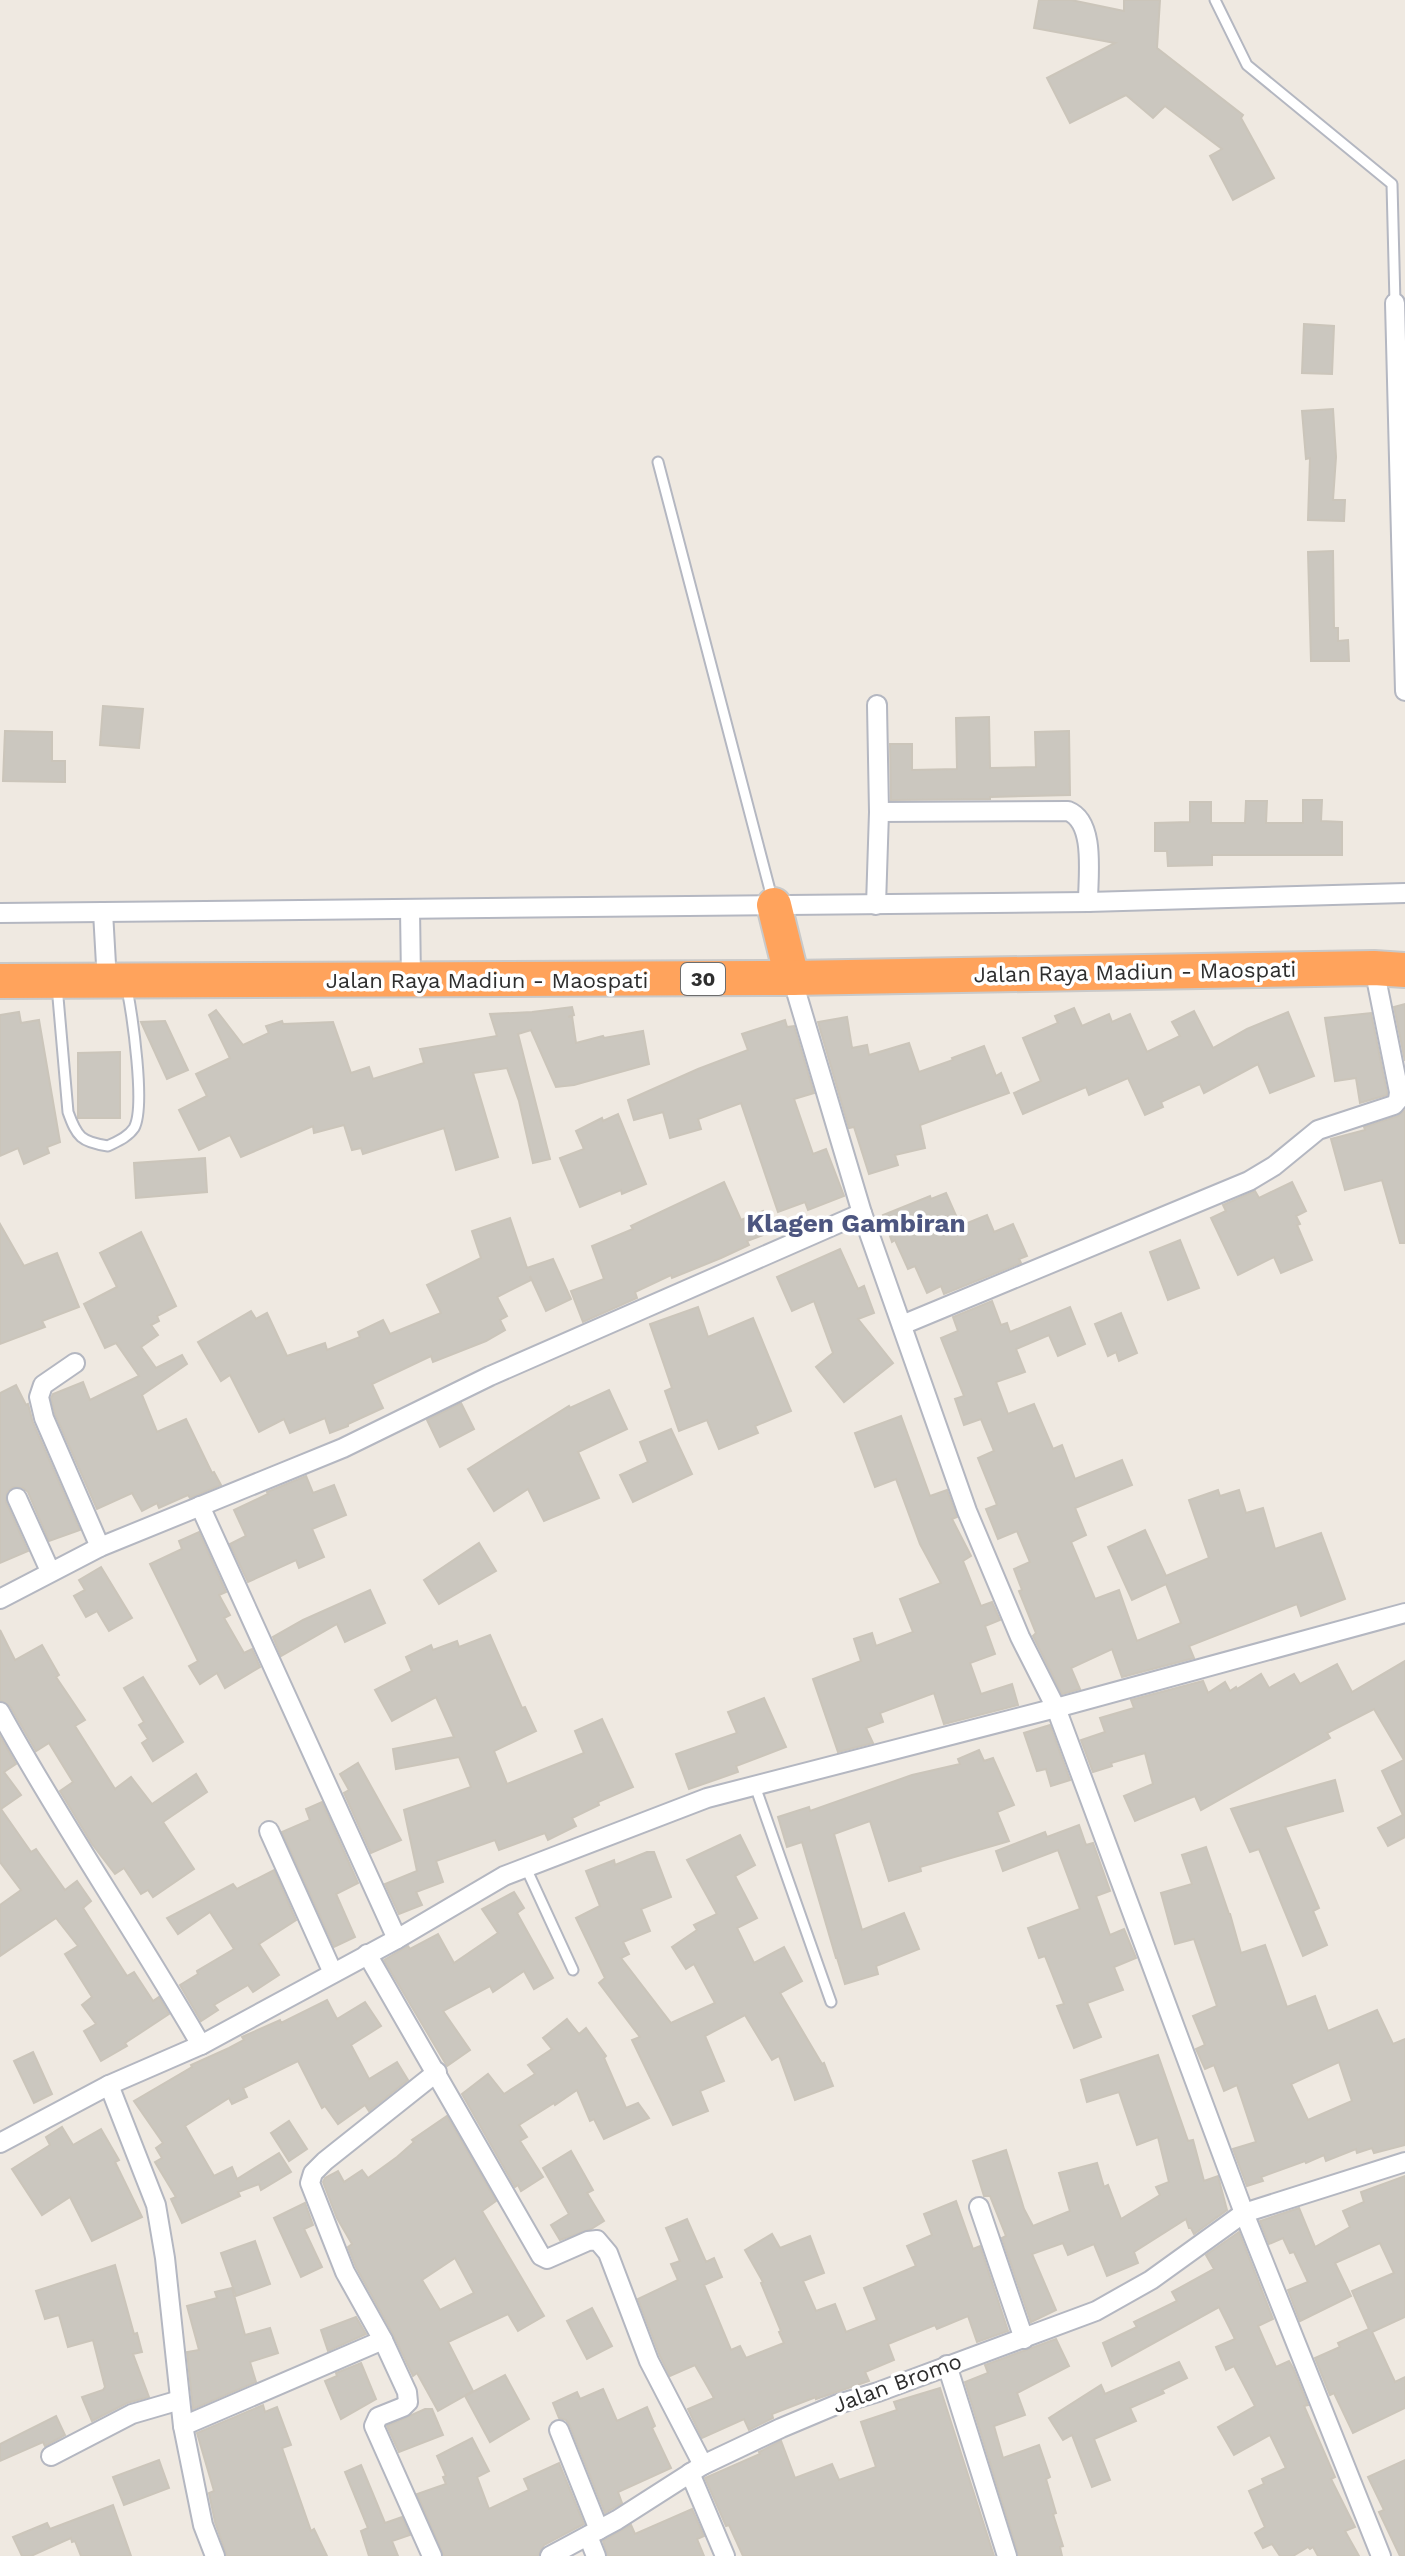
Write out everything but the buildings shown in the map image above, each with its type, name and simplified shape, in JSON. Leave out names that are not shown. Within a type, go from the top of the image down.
[{"type":"highway","points":[[774,905],[792,978]]},
{"type":"highway","name":"Jalan Raya Madiun - Maospati","points":[[0,981],[792,978],[1389,969]]},
{"type":"street","points":[[1395,303],[1405,691]]},
{"type":"street","points":[[876,905],[879,812],[877,705]]},
{"type":"street","points":[[879,812],[1068,811],[1076,814],[1087,831],[1088,902]]},
{"type":"street","points":[[0,913],[1088,902],[1405,893]]},
{"type":"street","points":[[410,909],[411,980]]},
{"type":"street","points":[[103,912],[116,982]]},
{"type":"street","points":[[902,1325],[1249,1181],[1274,1166],[1318,1130],[1394,1105],[1399,1092],[1389,969]]},
{"type":"street","points":[[792,978],[862,1213],[967,1511],[1020,1637],[1056,1708],[1244,2213],[1381,2556]]},
{"type":"street","points":[[0,1599],[100,1547],[343,1448],[490,1376],[862,1213]]},
{"type":"street","points":[[75,1363],[43,1385],[39,1397],[44,1418],[100,1547]]},
{"type":"street","points":[[17,1498],[50,1571]]},
{"type":"street","points":[[200,1506],[397,1939]]},
{"type":"street","points":[[0,2143],[109,2085],[201,2045],[397,1939],[504,1876],[707,1798],[1056,1708],[1405,1613]]},
{"type":"street","points":[[0,1712],[201,2045]]},
{"type":"street","points":[[269,1831],[333,1973]]},
{"type":"street","points":[[367,1954],[541,2256],[547,2259],[597,2240],[608,2253],[649,2361],[697,2469],[725,2556]]},
{"type":"street","points":[[432,2556],[374,2426],[378,2417],[408,2402],[407,2392],[383,2340],[345,2272],[310,2183],[313,2173],[325,2161],[437,2072]]},
{"type":"street","points":[[109,2085],[156,2205],[165,2258],[183,2426],[203,2525],[215,2556]]},
{"type":"street","name":"Jalan Bromo","points":[[550,2556],[697,2469],[838,2404],[1096,2311],[1151,2280],[1244,2213],[1405,2162]]},
{"type":"street","points":[[979,2207],[1024,2339]]},
{"type":"street","points":[[183,2426],[383,2340]]},
{"type":"street","points":[[947,2365],[1007,2556]]},
{"type":"street","points":[[51,2456],[132,2414],[180,2400]]},
{"type":"street","points":[[559,2430],[593,2533],[596,2556]]},
{"type":"lane","points":[[1215,0],[1247,65],[1392,184],[1395,303]]},
{"type":"lane","points":[[658,462],[774,905]]},
{"type":"lane","points":[[57,982],[68,1112],[76,1132],[83,1139],[108,1146],[125,1137],[135,1126],[138,1113],[136,1046],[116,982]]},
{"type":"lane","points":[[755,1786],[831,2002]]},
{"type":"lane","points":[[526,1868],[573,1970]]},
{"type":"district","name":"Klagen Gambiran","points":[[856,1223]]}]
